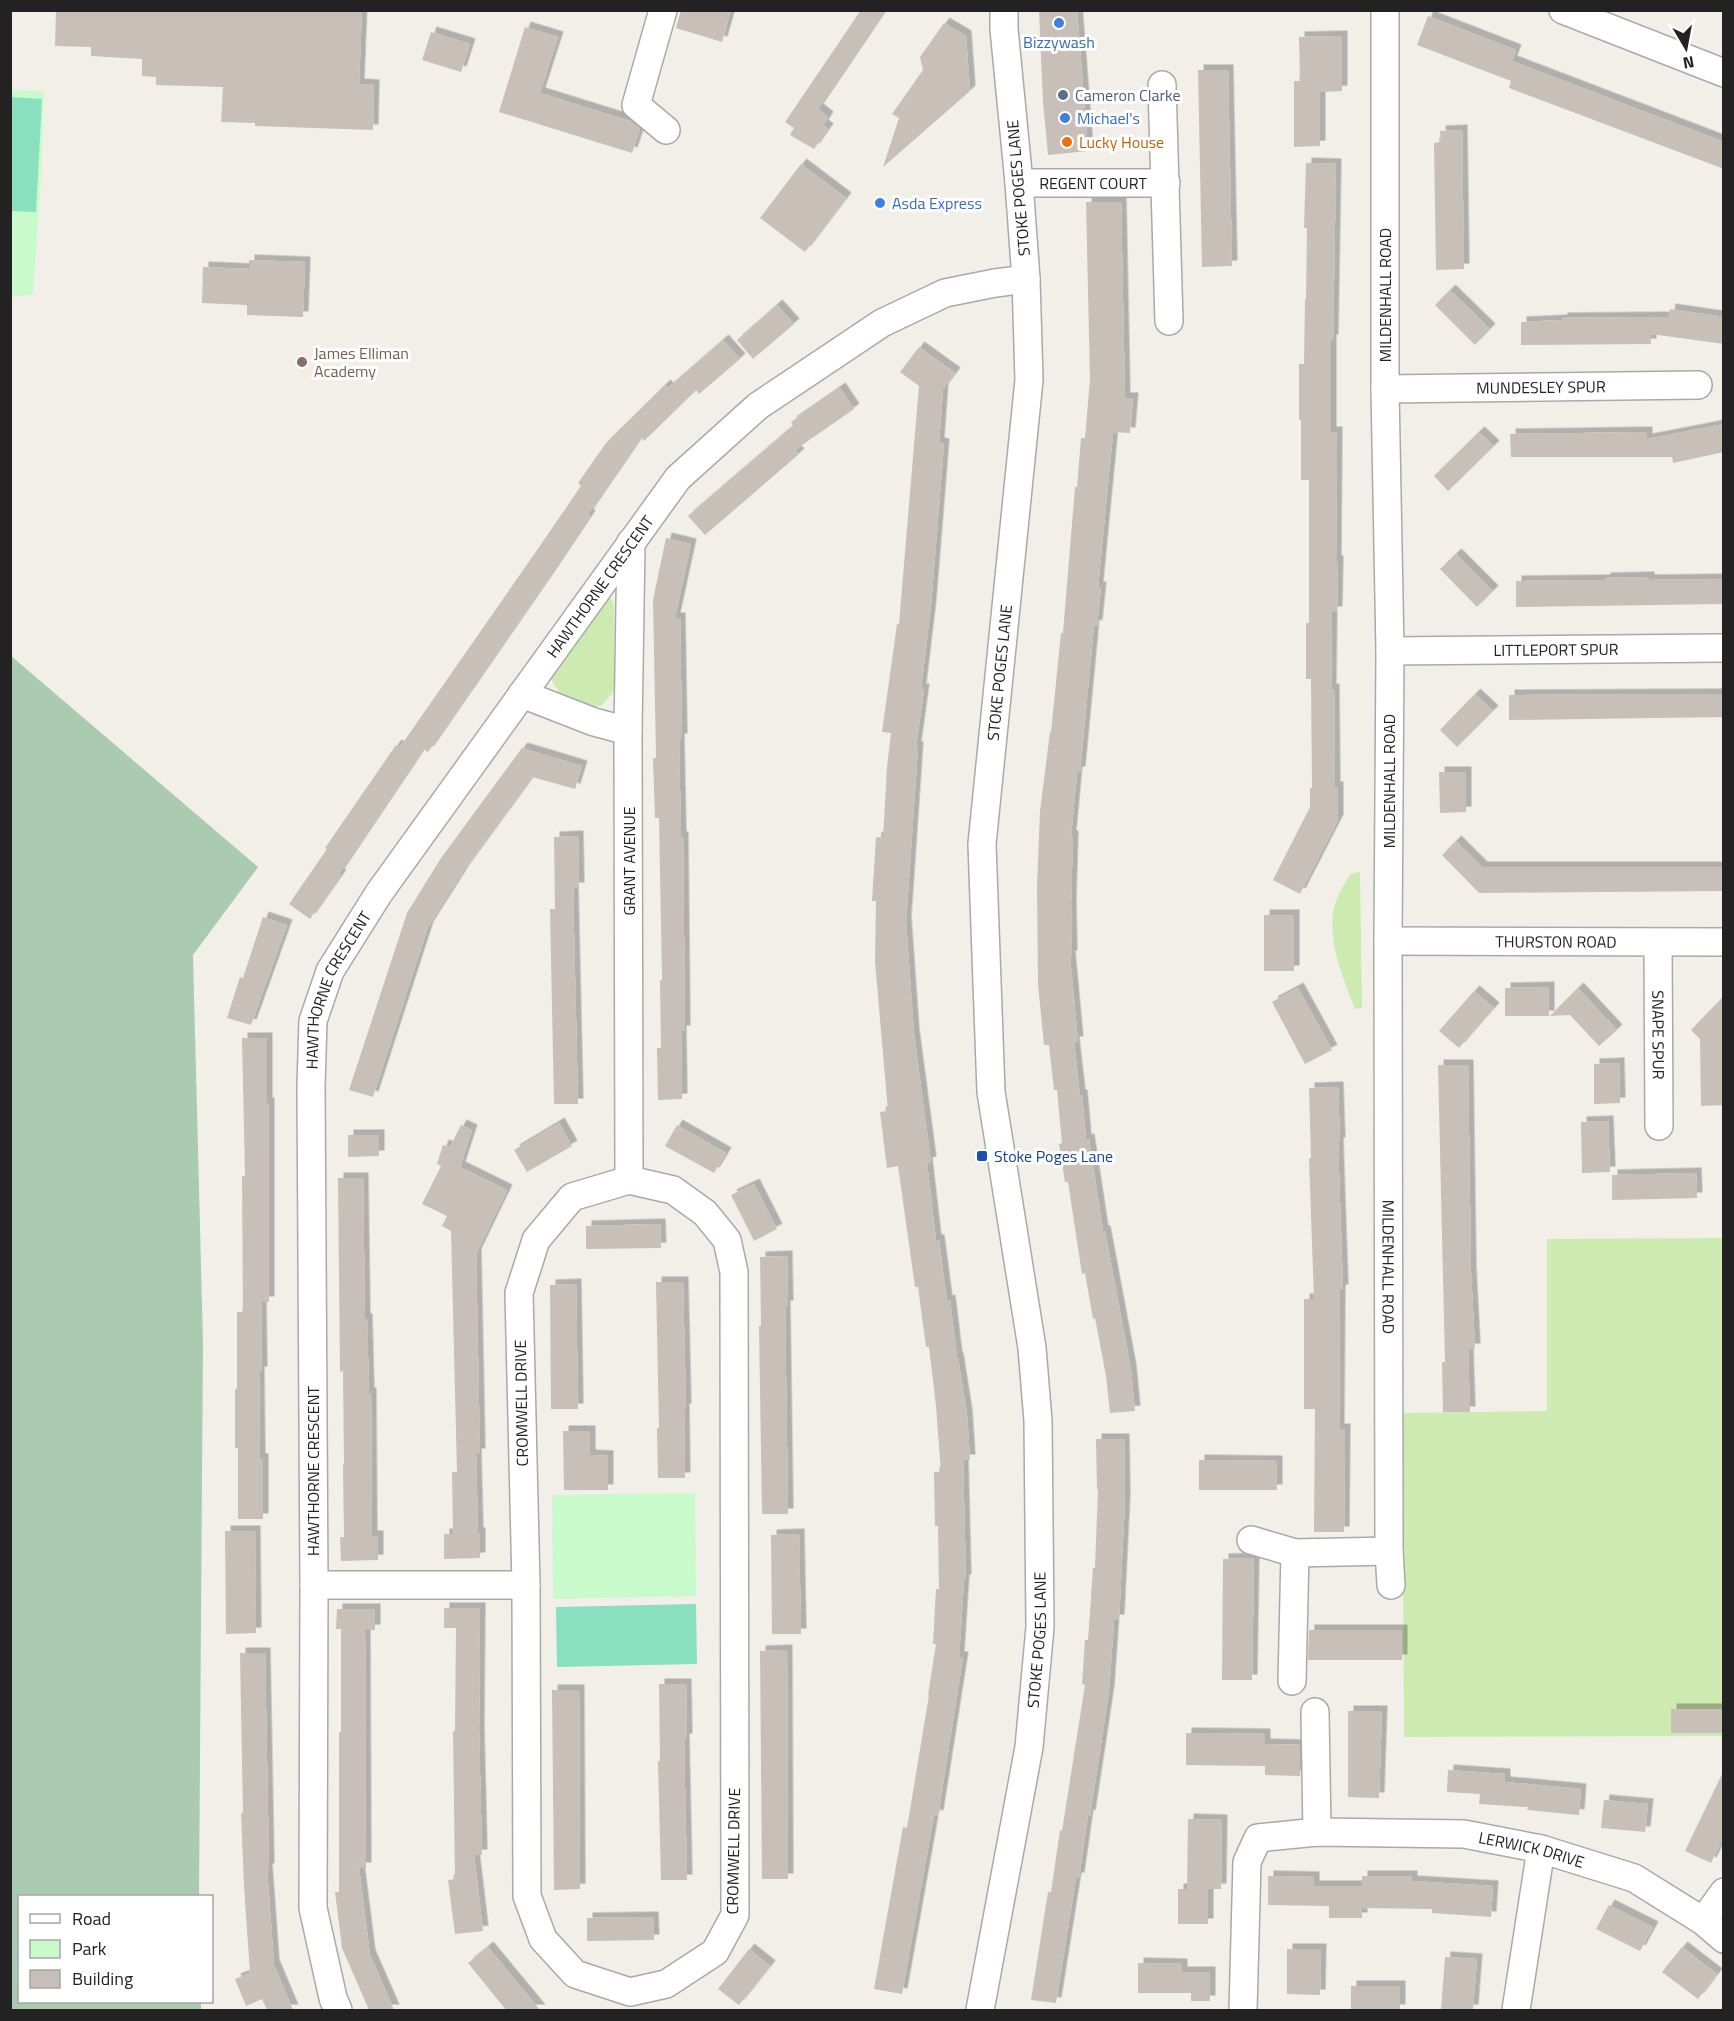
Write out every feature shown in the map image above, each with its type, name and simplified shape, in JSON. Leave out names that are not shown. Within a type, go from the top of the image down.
[{"type":"street","points":[[663,10],[636,105],[666,130]]},
{"type":"street","name":"STOKE POGES LANE","points":[[980,2010],[1029,1747],[1040,1627],[1037,1410],[1032,1348],[992,1092],[982,844],[1029,380],[1026,279],[1004,10]]},
{"type":"street","name":"MILDENHALL ROAD","points":[[1385,10],[1386,389],[1390,651],[1388,941],[1389,1551],[1391,1585]]},
{"type":"street","points":[[1563,10],[1724,73]]},
{"type":"street","name":"REGENT COURT","points":[[1162,85],[1166,183],[1176,286],[1169,321]]},
{"type":"street","name":"REGENT COURT","points":[[1019,183],[1166,183]]},
{"type":"street","name":"HAWTHORNE CRESCENT","points":[[338,2010],[333,1998],[313,1908],[311,1098],[313,1021],[330,971],[379,893],[678,478],[758,405],[882,323],[945,293],[1026,279]]},
{"type":"street","name":"MUNDESLEY SPUR","points":[[1386,389],[1698,385]]},
{"type":"street","name":"GRANT AVENUE","points":[[629,1180],[628,731],[631,542]]},
{"type":"street","name":"LITTLEPORT SPUR","points":[[1390,651],[1724,648]]},
{"type":"street","points":[[522,694],[594,722],[628,731]]},
{"type":"street","name":"THURSTON ROAD","points":[[1388,941],[1724,942]]},
{"type":"street","name":"SNAPE SPUR","points":[[1658,943],[1659,1126]]},
{"type":"street","name":"CROMWELL DRIVE","points":[[629,1180],[673,1190],[705,1213],[727,1240],[734,1272],[735,1915],[716,1952],[666,1984],[630,2001],[575,1974],[543,1939],[527,1896],[526,1585],[519,1293],[536,1240],[572,1197],[629,1180]]},
{"type":"street","points":[[1251,1540],[1295,1553],[1389,1551]]},
{"type":"street","points":[[1292,1681],[1295,1553]]},
{"type":"street","points":[[314,1585],[526,1585]]},
{"type":"street","points":[[1315,1712],[1317,1832]]},
{"type":"street","name":"LERWICK DRIVE","points":[[1243,2010],[1247,1862],[1258,1838],[1317,1832],[1464,1833],[1541,1849],[1634,1878],[1703,1921],[1724,1939]]},
{"type":"street","points":[[1516,2010],[1541,1849]]},
{"type":"street","points":[[1703,1921],[1724,1892]]},
{"type":"green space","points":[[10,90],[44,91],[41,180],[33,294],[14,297],[10,294]]},
{"type":"green space","points":[[11,97],[42,99],[36,212],[11,211]]},
{"type":"green space","points":[[608,594],[614,604],[614,691],[601,706],[575,706],[560,694],[550,677]]},
{"type":"green space","points":[[10,655],[258,867],[193,955],[203,1343],[199,1895],[18,1895],[18,2003],[201,2003],[201,2010],[11,2010]]},
{"type":"green space","points":[[1360,872],[1362,1008],[1355,1009],[1337,960],[1332,921],[1337,899],[1350,874]]},
{"type":"green space","points":[[1723,1238],[1723,1736],[1404,1737],[1402,1413],[1547,1411],[1547,1239]]},
{"type":"green space","points":[[695,1493],[696,1596],[553,1599],[552,1495]]},
{"type":"green space","points":[[696,1604],[697,1664],[557,1667],[556,1607]]},
{"type":"building","points":[[56,10],[362,10],[359,84],[374,85],[373,130],[255,126],[255,123],[221,122],[223,87],[156,85],[156,77],[142,76],[142,59],[91,56],[91,47],[55,46]]},
{"type":"building","points":[[681,10],[731,10],[722,42],[676,28]]},
{"type":"building","points":[[861,10],[885,10],[818,109],[828,117],[823,125],[828,129],[814,149],[790,135],[794,128],[785,122]]},
{"type":"building","points":[[1039,10],[1077,10],[1088,151],[1048,155]]},
{"type":"building","points":[[1428,16],[1516,50],[1512,61],[1724,142],[1724,169],[1509,88],[1511,81],[1417,45]]},
{"type":"building","points":[[944,23],[966,36],[970,91],[883,167],[899,118],[892,114],[923,70],[920,57]]},
{"type":"building","points":[[525,27],[558,37],[540,93],[630,121],[640,129],[632,153],[499,112]]},
{"type":"building","points":[[431,32],[470,44],[461,72],[422,60]]},
{"type":"building","points":[[1342,36],[1342,91],[1320,92],[1320,146],[1294,147],[1294,81],[1300,81],[1299,37]]},
{"type":"building","points":[[1198,70],[1228,70],[1232,266],[1202,267]]},
{"type":"building","points":[[1462,130],[1464,269],[1436,270],[1434,143],[1441,142],[1440,131]]},
{"type":"building","points":[[1306,163],[1336,164],[1331,432],[1337,432],[1336,561],[1338,561],[1337,612],[1332,612],[1331,689],[1334,689],[1335,787],[1338,787],[1338,820],[1300,894],[1273,880],[1310,807],[1310,788],[1312,788],[1311,679],[1306,679],[1306,623],[1309,623],[1309,480],[1301,480],[1301,420],[1299,420],[1299,364],[1304,364],[1306,299],[1307,228],[1304,228]]},
{"type":"building","points":[[801,164],[846,198],[805,252],[760,218]]},
{"type":"building","points":[[1086,202],[1121,202],[1125,398],[1133,398],[1130,433],[1113,432],[1098,587],[1101,587],[1097,626],[1094,625],[1080,772],[1077,772],[1071,836],[1073,836],[1072,956],[1070,956],[1078,1042],[1074,1042],[1086,1140],[1089,1139],[1103,1231],[1105,1231],[1131,1370],[1135,1411],[1110,1413],[1106,1376],[1095,1318],[1093,1319],[1085,1273],[1082,1274],[1068,1182],[1065,1182],[1059,1144],[1062,1143],[1057,1090],[1054,1090],[1049,1045],[1044,1045],[1038,984],[1037,886],[1040,811],[1061,633],[1063,633],[1075,487],[1077,487],[1081,438],[1085,438],[1090,379]]},
{"type":"building","points":[[249,260],[305,262],[303,317],[247,315],[247,305],[202,303],[203,267],[249,269]]},
{"type":"building","points":[[1450,290],[1490,329],[1475,345],[1435,305]]},
{"type":"building","points":[[777,305],[794,324],[753,359],[737,340]]},
{"type":"building","points":[[1670,309],[1724,317],[1724,344],[1651,334],[1651,344],[1521,345],[1521,322],[1562,320],[1562,318],[1669,317]]},
{"type":"building","points":[[723,340],[740,359],[699,394],[696,390],[644,441],[641,437],[588,514],[590,516],[547,580],[428,752],[423,749],[310,919],[289,904],[396,745],[400,747],[535,553],[581,486],[578,483],[606,443],[665,385],[668,388]]},
{"type":"building","points":[[919,347],[955,373],[943,389],[939,443],[944,444],[931,605],[921,689],[924,689],[916,747],[918,747],[906,922],[914,1034],[931,1162],[927,1163],[936,1240],[939,1240],[947,1301],[950,1300],[967,1415],[970,1460],[963,1460],[966,1580],[964,1580],[959,1657],[963,1657],[938,1816],[934,1815],[902,1994],[874,1989],[903,1827],[907,1828],[936,1644],[933,1644],[936,1589],[939,1589],[934,1472],[941,1472],[929,1347],[926,1347],[918,1287],[915,1287],[898,1166],[887,1168],[880,1112],[888,1111],[875,962],[876,901],[872,901],[876,837],[883,838],[891,733],[882,732],[897,624],[899,624],[919,386],[900,372]]},
{"type":"building","points":[[840,388],[854,409],[795,450],[799,454],[705,535],[688,516],[793,426],[791,422]]},
{"type":"building","points":[[1724,424],[1724,452],[1673,463],[1672,457],[1511,457],[1510,434],[1647,432],[1647,439]]},
{"type":"building","points":[[1479,432],[1494,446],[1448,491],[1434,476]]},
{"type":"building","points":[[666,538],[691,544],[675,618],[680,618],[682,739],[679,739],[681,837],[683,837],[685,1031],[681,1031],[682,1099],[658,1100],[657,1048],[661,1048],[660,980],[662,980],[659,818],[655,818],[653,758],[656,758],[653,600]]},
{"type":"building","points":[[1456,554],[1493,591],[1477,607],[1440,569]]},
{"type":"building","points":[[1649,577],[1649,580],[1724,579],[1724,604],[1516,607],[1516,581]]},
{"type":"building","points":[[1475,694],[1493,711],[1457,747],[1440,730]]},
{"type":"building","points":[[1724,694],[1724,717],[1509,720],[1509,695]]},
{"type":"building","points":[[522,748],[582,766],[575,789],[532,777],[464,870],[428,927],[373,1097],[349,1090],[407,913],[441,858]]},
{"type":"building","points":[[1439,772],[1466,772],[1466,812],[1440,813]]},
{"type":"building","points":[[578,836],[579,888],[573,888],[578,1104],[554,1104],[550,909],[555,909],[554,837]]},
{"type":"building","points":[[1456,841],[1482,867],[1724,867],[1724,891],[1479,893],[1442,855]]},
{"type":"building","points":[[1264,915],[1294,915],[1294,971],[1264,971]]},
{"type":"building","points":[[263,917],[287,925],[251,1025],[227,1018]]},
{"type":"building","points":[[1549,987],[1549,1016],[1505,1016],[1505,988]]},
{"type":"building","points":[[1298,988],[1332,1050],[1305,1064],[1272,1002]]},
{"type":"building","points":[[1578,988],[1617,1030],[1599,1046],[1570,1015],[1550,1016]]},
{"type":"building","points":[[1474,991],[1494,1008],[1459,1048],[1439,1031]]},
{"type":"building","points":[[1724,996],[1724,1105],[1701,1106],[1700,1039],[1691,1030]]},
{"type":"building","points":[[242,1038],[267,1038],[269,1302],[261,1302],[262,1372],[259,1372],[263,1519],[238,1519],[235,1389],[237,1389],[237,1312],[243,1312],[242,1176],[245,1176]]},
{"type":"building","points":[[1619,1063],[1620,1103],[1594,1104],[1594,1064]]},
{"type":"building","points":[[1438,1065],[1468,1065],[1471,1271],[1475,1349],[1468,1349],[1470,1412],[1443,1412],[1442,1362],[1445,1362]]},
{"type":"building","points":[[1338,1087],[1343,1290],[1340,1290],[1339,1429],[1345,1429],[1344,1532],[1314,1532],[1315,1409],[1304,1409],[1304,1299],[1314,1299],[1309,1088]]},
{"type":"building","points":[[1608,1121],[1610,1172],[1582,1173],[1581,1122]]},
{"type":"building","points":[[559,1123],[572,1146],[527,1172],[514,1150]]},
{"type":"building","points":[[461,1125],[472,1130],[460,1167],[507,1190],[476,1254],[480,1454],[476,1454],[480,1558],[444,1559],[444,1534],[453,1534],[452,1472],[457,1472],[451,1231],[442,1226],[447,1216],[422,1204],[441,1166],[437,1164],[443,1145],[450,1147]]},
{"type":"building","points":[[677,1125],[726,1153],[714,1173],[665,1146]]},
{"type":"building","points":[[348,1135],[379,1135],[379,1156],[348,1157]]},
{"type":"building","points":[[1696,1173],[1697,1198],[1612,1200],[1612,1175]]},
{"type":"building","points":[[338,1178],[363,1178],[365,1319],[367,1319],[369,1393],[371,1393],[372,1536],[378,1536],[378,1560],[341,1561],[340,1537],[344,1537],[344,1464],[343,1371],[340,1372]]},
{"type":"building","points":[[754,1184],[777,1229],[754,1241],[731,1195]]},
{"type":"building","points":[[660,1224],[661,1248],[586,1249],[586,1226]]},
{"type":"building","points":[[787,1256],[788,1306],[785,1306],[788,1514],[762,1514],[760,1257]]},
{"type":"building","points":[[656,1282],[683,1282],[685,1478],[658,1478]]},
{"type":"building","points":[[576,1284],[578,1409],[551,1409],[550,1285]]},
{"type":"building","points":[[563,1431],[590,1431],[590,1455],[608,1456],[608,1490],[564,1490]]},
{"type":"building","points":[[1096,1439],[1124,1439],[1125,1500],[1119,1620],[1114,1620],[1109,1691],[1100,1751],[1056,2003],[1031,2000],[1048,1892],[1051,1892],[1060,1830],[1062,1831],[1085,1685],[1082,1684],[1085,1640],[1088,1640],[1093,1568],[1095,1568],[1098,1489]]},
{"type":"building","points":[[1199,1460],[1277,1461],[1277,1490],[1199,1490]]},
{"type":"building","points":[[225,1531],[255,1531],[256,1633],[226,1634]]},
{"type":"building","points":[[799,1534],[801,1634],[772,1634],[771,1535]]},
{"type":"building","points":[[1254,1558],[1252,1680],[1222,1680],[1223,1559]]},
{"type":"building","points":[[444,1608],[480,1608],[479,1731],[482,1855],[474,1855],[483,1931],[455,1934],[448,1880],[455,1879],[453,1731],[455,1731],[456,1628],[444,1628]]},
{"type":"building","points":[[337,1609],[375,1609],[375,1630],[365,1630],[366,1868],[359,1868],[370,1955],[394,2010],[369,2010],[342,1948],[335,1892],[339,1892],[339,1732],[341,1732],[341,1629],[336,1629]]},
{"type":"building","points":[[1309,1630],[1402,1630],[1402,1660],[1308,1660]]},
{"type":"building","points":[[787,1650],[788,1879],[762,1879],[760,1651]]},
{"type":"building","points":[[240,1653],[265,1653],[269,1869],[267,1869],[274,1965],[293,2010],[267,2010],[262,1999],[246,2006],[235,1979],[250,1973],[241,1813],[243,1813]]},
{"type":"building","points":[[659,1684],[686,1684],[687,1739],[684,1739],[687,1880],[661,1880]]},
{"type":"building","points":[[552,1690],[579,1690],[580,1889],[554,1890]]},
{"type":"building","points":[[1671,1709],[1724,1709],[1724,1733],[1671,1733]]},
{"type":"building","points":[[1348,1711],[1382,1711],[1379,1798],[1348,1797]]},
{"type":"building","points":[[1186,1733],[1265,1734],[1265,1744],[1300,1745],[1300,1776],[1265,1775],[1265,1766],[1186,1765]]},
{"type":"building","points":[[1448,1770],[1505,1774],[1505,1782],[1581,1789],[1579,1815],[1527,1810],[1528,1807],[1479,1804],[1480,1794],[1447,1792]]},
{"type":"building","points":[[1724,1770],[1724,1836],[1711,1863],[1685,1851]]},
{"type":"building","points":[[1604,1800],[1648,1804],[1645,1832],[1601,1828]]},
{"type":"building","points":[[1188,1819],[1222,1820],[1221,1889],[1208,1889],[1208,1924],[1178,1924],[1178,1889],[1187,1889]]},
{"type":"building","points":[[1268,1876],[1314,1877],[1314,1886],[1362,1886],[1362,1876],[1412,1876],[1412,1881],[1493,1886],[1491,1917],[1432,1913],[1432,1909],[1362,1908],[1362,1918],[1329,1918],[1329,1906],[1268,1905]]},
{"type":"building","points":[[1609,1905],[1653,1927],[1640,1951],[1596,1929]]},
{"type":"building","points":[[653,1917],[654,1940],[587,1941],[587,1918]]},
{"type":"building","points":[[488,1947],[540,2010],[506,2010],[468,1963]]},
{"type":"building","points":[[1682,1947],[1717,1974],[1698,1999],[1662,1972]]},
{"type":"building","points":[[749,1949],[770,1966],[739,2005],[718,1989]]},
{"type":"building","points":[[1287,1949],[1321,1949],[1320,1995],[1287,1994]]},
{"type":"building","points":[[1445,1957],[1477,1959],[1473,2010],[1441,2010]]},
{"type":"building","points":[[1138,1963],[1182,1964],[1182,1972],[1210,1972],[1210,2001],[1191,2001],[1191,1993],[1138,1993]]},
{"type":"building","points":[[1351,1986],[1400,1986],[1400,2010],[1351,2010]]},
{"type":"place","name":"Bizzywash","points":[[1059,23]]},
{"type":"place","name":"Cameron Clarke","points":[[1063,95]]},
{"type":"place","name":"Michael's","points":[[1065,118]]},
{"type":"place","name":"Lucky House","points":[[1067,142]]},
{"type":"place","name":"Asda Express","points":[[880,203]]},
{"type":"place","name":"James Elliman Academy","points":[[302,362]]},
{"type":"place","name":"Stoke Poges Lane","points":[[982,1156]]}]
